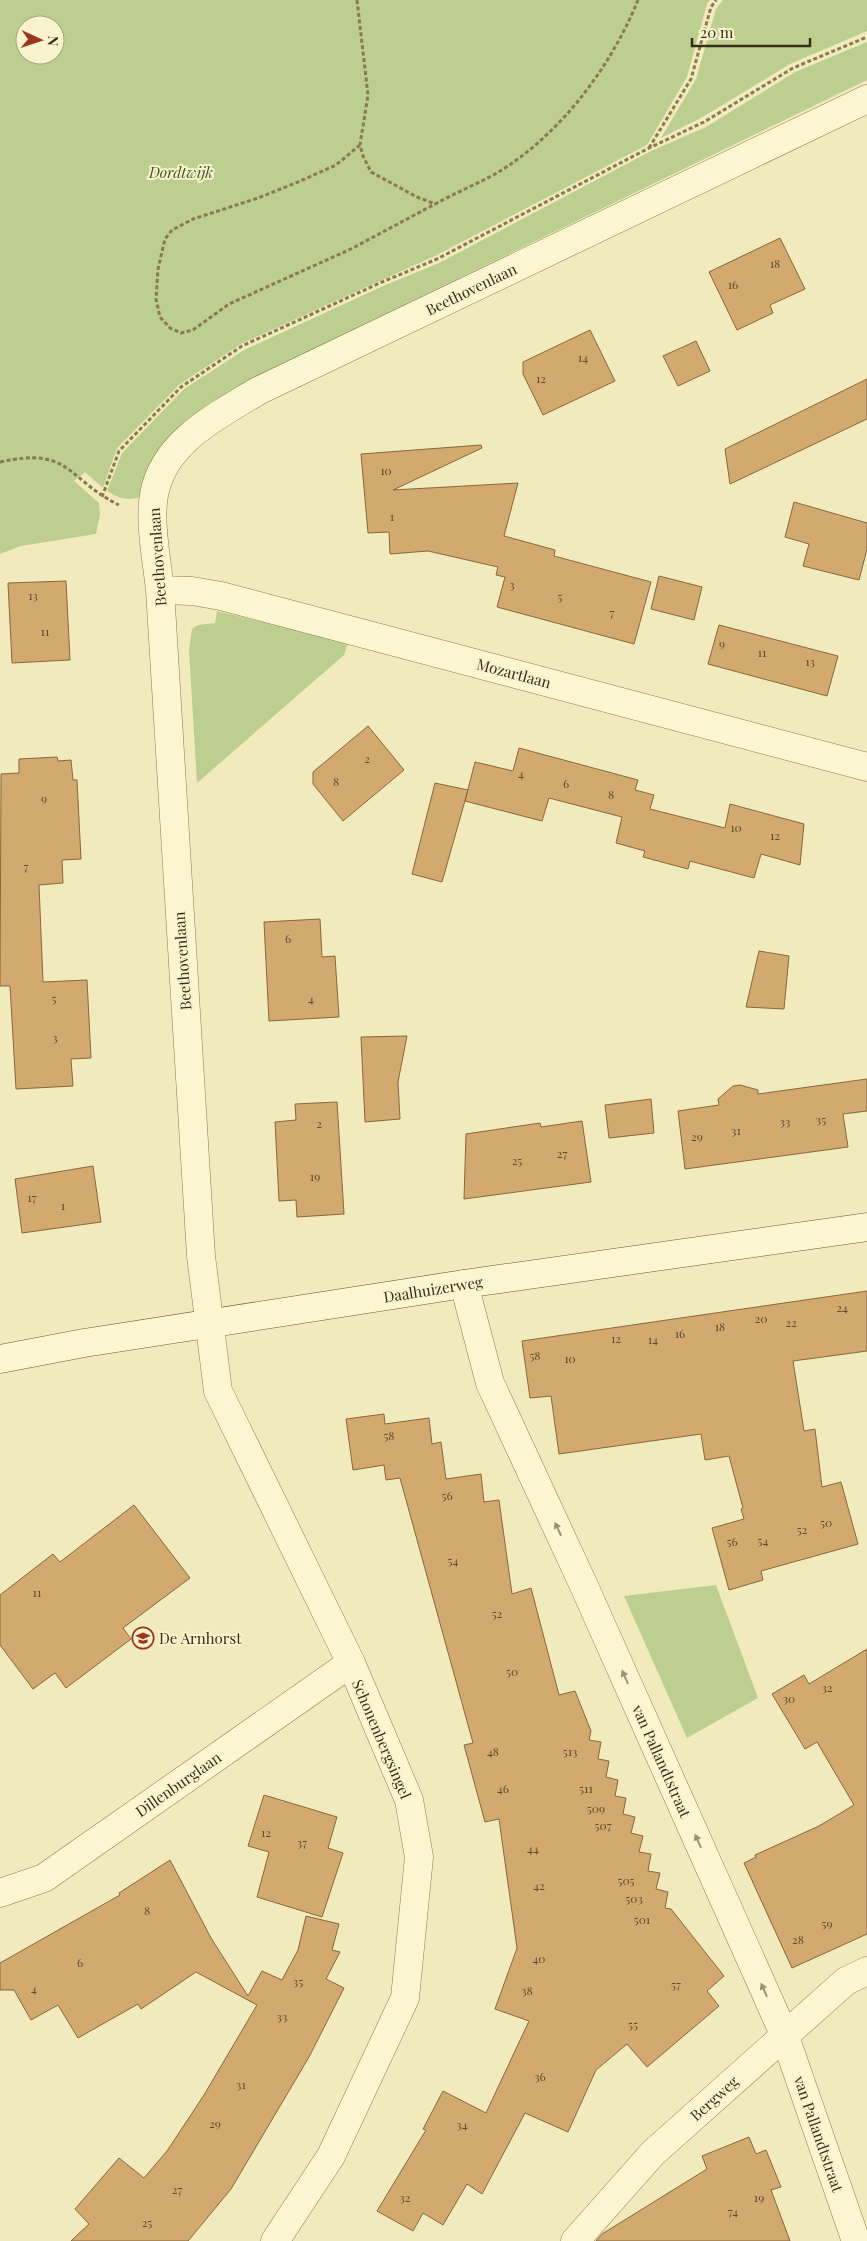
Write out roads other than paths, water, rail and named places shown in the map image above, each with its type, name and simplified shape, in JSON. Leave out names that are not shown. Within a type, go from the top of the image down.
[{"type":"street","name":"Beethovenlaan","points":[[208,1324],[201,1256],[160,590],[153,510],[154,495],[160,475],[168,459],[187,439],[212,419],[258,391],[867,99]]},
{"type":"street","name":"Mozartlaan","points":[[160,590],[192,591],[221,596],[867,768]]},
{"type":"street","name":"Daalhuizerweg","points":[[0,1359],[84,1343],[464,1284],[867,1227]]},
{"type":"street","name":"van Pallandtstraat","points":[[464,1284],[490,1383],[584,1586],[784,2034],[856,2241]]},
{"type":"street","name":"Schonenbergsingel","points":[[208,1324],[218,1391],[351,1663],[409,1800],[419,1857],[405,1998],[331,2156],[275,2241]]},
{"type":"street","name":"Dillenburglaan","points":[[0,1893],[44,1878],[351,1663]]},
{"type":"street","name":"Bergweg","points":[[574,2241],[653,2153],[784,2034],[846,1981],[867,1971]]},
{"type":"place","name":"De Arnhorst","points":[[143,1638]]},
{"type":"park label","name":"Dordtwijk","points":[[181,172]]}]
